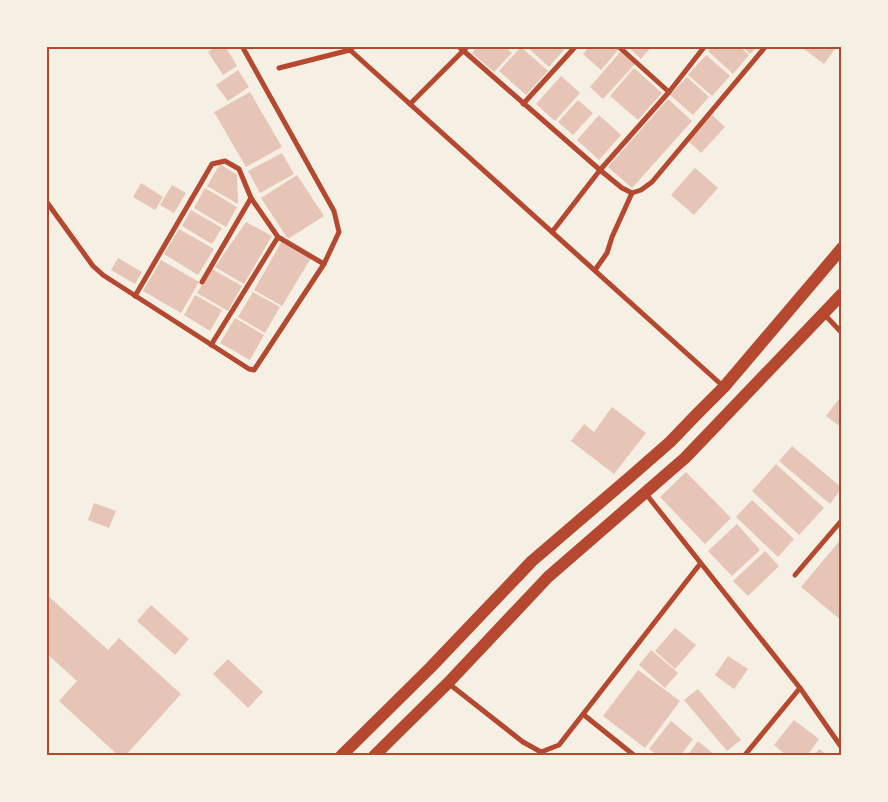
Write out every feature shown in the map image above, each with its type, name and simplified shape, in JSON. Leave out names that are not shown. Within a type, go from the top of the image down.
[{"type":"main road","points":[[341,756],[431,667],[532,561],[670,442],[724,386],[842,248]]},
{"type":"main road","points":[[374,756],[548,578],[646,494],[714,430],[842,294]]},
{"type":"street","points":[[46,202],[94,266],[103,275],[249,369],[254,370],[324,264],[339,232],[334,211],[242,46]]},
{"type":"street","points":[[458,46],[600,170],[622,188],[632,193]]},
{"type":"street","points":[[410,104],[468,46]]},
{"type":"street","points":[[523,104],[576,46]]},
{"type":"street","points":[[618,46],[669,92]]},
{"type":"street","points":[[552,232],[600,170],[669,92],[705,46]]},
{"type":"street","points":[[595,270],[607,254],[612,237],[632,193],[652,182],[766,46]]},
{"type":"street","points":[[279,68],[352,48],[410,104],[724,386]]},
{"type":"street","points":[[135,296],[212,164],[225,161],[239,170],[251,198],[278,237],[324,264]]},
{"type":"street","points":[[202,282],[251,198]]},
{"type":"street","points":[[211,345],[278,237]]},
{"type":"street","points":[[824,314],[842,333]]},
{"type":"street","points":[[646,494],[800,688],[842,748]]},
{"type":"street","points":[[795,575],[842,520]]},
{"type":"street","points":[[448,682],[523,742],[541,752],[559,745],[700,564]]},
{"type":"street","points":[[744,756],[800,688]]},
{"type":"street","points":[[584,715],[635,756]]},
{"type":"building","points":[[217,46],[225,46],[237,66],[223,75],[208,52]]},
{"type":"building","points":[[478,46],[504,46],[512,53],[494,72],[472,53]]},
{"type":"building","points":[[526,46],[567,46],[549,67]]},
{"type":"building","points":[[590,46],[617,46],[619,49],[601,70],[583,54]]},
{"type":"building","points":[[627,46],[652,46],[641,59]]},
{"type":"building","points":[[713,46],[739,46],[749,55],[733,74],[708,51]]},
{"type":"building","points":[[742,46],[758,46],[750,54]]},
{"type":"building","points":[[800,46],[837,46],[824,64]]},
{"type":"building","points":[[521,47],[548,71],[526,95],[499,71]]},
{"type":"building","points":[[621,51],[635,64],[603,99],[590,87]]},
{"type":"building","points":[[706,55],[730,76],[712,96],[688,75]]},
{"type":"building","points":[[634,68],[662,93],[638,120],[610,96]]},
{"type":"building","points":[[238,70],[249,87],[228,101],[216,85]]},
{"type":"building","points":[[561,76],[580,93],[555,121],[536,104]]},
{"type":"building","points":[[687,77],[709,97],[693,115],[670,95]]},
{"type":"building","points":[[250,92],[282,147],[246,167],[214,112]]},
{"type":"building","points":[[668,99],[692,121],[632,188],[608,167]]},
{"type":"building","points":[[578,100],[593,113],[573,135],[558,122]]},
{"type":"building","points":[[711,114],[725,127],[701,153],[687,140]]},
{"type":"building","points":[[599,115],[621,135],[599,160],[577,140]]},
{"type":"building","points":[[282,153],[294,174],[260,193],[248,171]]},
{"type":"building","points":[[220,164],[237,175],[238,204],[207,186]]},
{"type":"building","points":[[695,168],[718,188],[694,215],[671,195]]},
{"type":"building","points":[[297,175],[324,216],[288,239],[261,198]]},
{"type":"building","points":[[141,183],[163,197],[155,210],[133,197]]},
{"type":"building","points":[[172,185],[186,193],[174,213],[160,205]]},
{"type":"building","points":[[205,188],[237,207],[226,227],[194,208]]},
{"type":"building","points":[[191,210],[222,228],[212,244],[182,226]]},
{"type":"building","points":[[246,222],[272,236],[244,284],[215,267]]},
{"type":"building","points":[[179,229],[214,249],[198,275],[164,254]]},
{"type":"building","points":[[282,241],[311,258],[282,306],[254,290]]},
{"type":"building","points":[[118,258],[142,272],[135,284],[111,270]]},
{"type":"building","points":[[161,260],[199,282],[181,313],[143,291]]},
{"type":"building","points":[[212,269],[242,286],[228,311],[197,293]]},
{"type":"building","points":[[253,292],[280,307],[265,333],[238,317]]},
{"type":"building","points":[[195,295],[222,310],[210,331],[184,315]]},
{"type":"building","points":[[235,318],[264,335],[250,360],[220,343]]},
{"type":"building","points":[[842,395],[842,428],[826,416]]},
{"type":"building","points":[[612,407],[646,433],[614,474],[571,441],[584,424],[594,432]]},
{"type":"building","points":[[792,446],[842,488],[830,504],[779,461]]},
{"type":"building","points":[[776,464],[824,508],[799,535],[752,491]]},
{"type":"building","points":[[686,472],[731,518],[705,544],[660,497]]},
{"type":"building","points":[[752,500],[794,539],[778,557],[736,517]]},
{"type":"building","points":[[94,503],[116,511],[109,528],[88,520]]},
{"type":"building","points":[[737,524],[760,550],[732,576],[708,551]]},
{"type":"building","points":[[842,538],[842,621],[801,587]]},
{"type":"building","points":[[765,551],[779,566],[748,596],[733,581]]},
{"type":"building","points":[[46,594],[108,650],[119,638],[181,694],[125,756],[119,756],[59,701],[77,681],[46,653]]},
{"type":"building","points":[[151,605],[189,639],[175,655],[137,621]]},
{"type":"building","points":[[675,628],[696,645],[675,669],[655,651]]},
{"type":"building","points":[[651,650],[678,673],[665,688],[639,665]]},
{"type":"building","points":[[728,656],[748,669],[734,689],[715,675]]},
{"type":"building","points":[[228,659],[263,692],[248,708],[213,674]]},
{"type":"building","points":[[638,670],[680,701],[645,748],[603,716]]},
{"type":"building","points":[[698,689],[741,740],[727,751],[684,700]]},
{"type":"building","points":[[794,720],[819,739],[807,756],[787,756],[774,745]]},
{"type":"building","points":[[671,721],[693,739],[680,756],[658,756],[649,749]]},
{"type":"building","points":[[698,741],[716,756],[687,756]]},
{"type":"building","points":[[819,749],[828,756],[813,756]]}]
